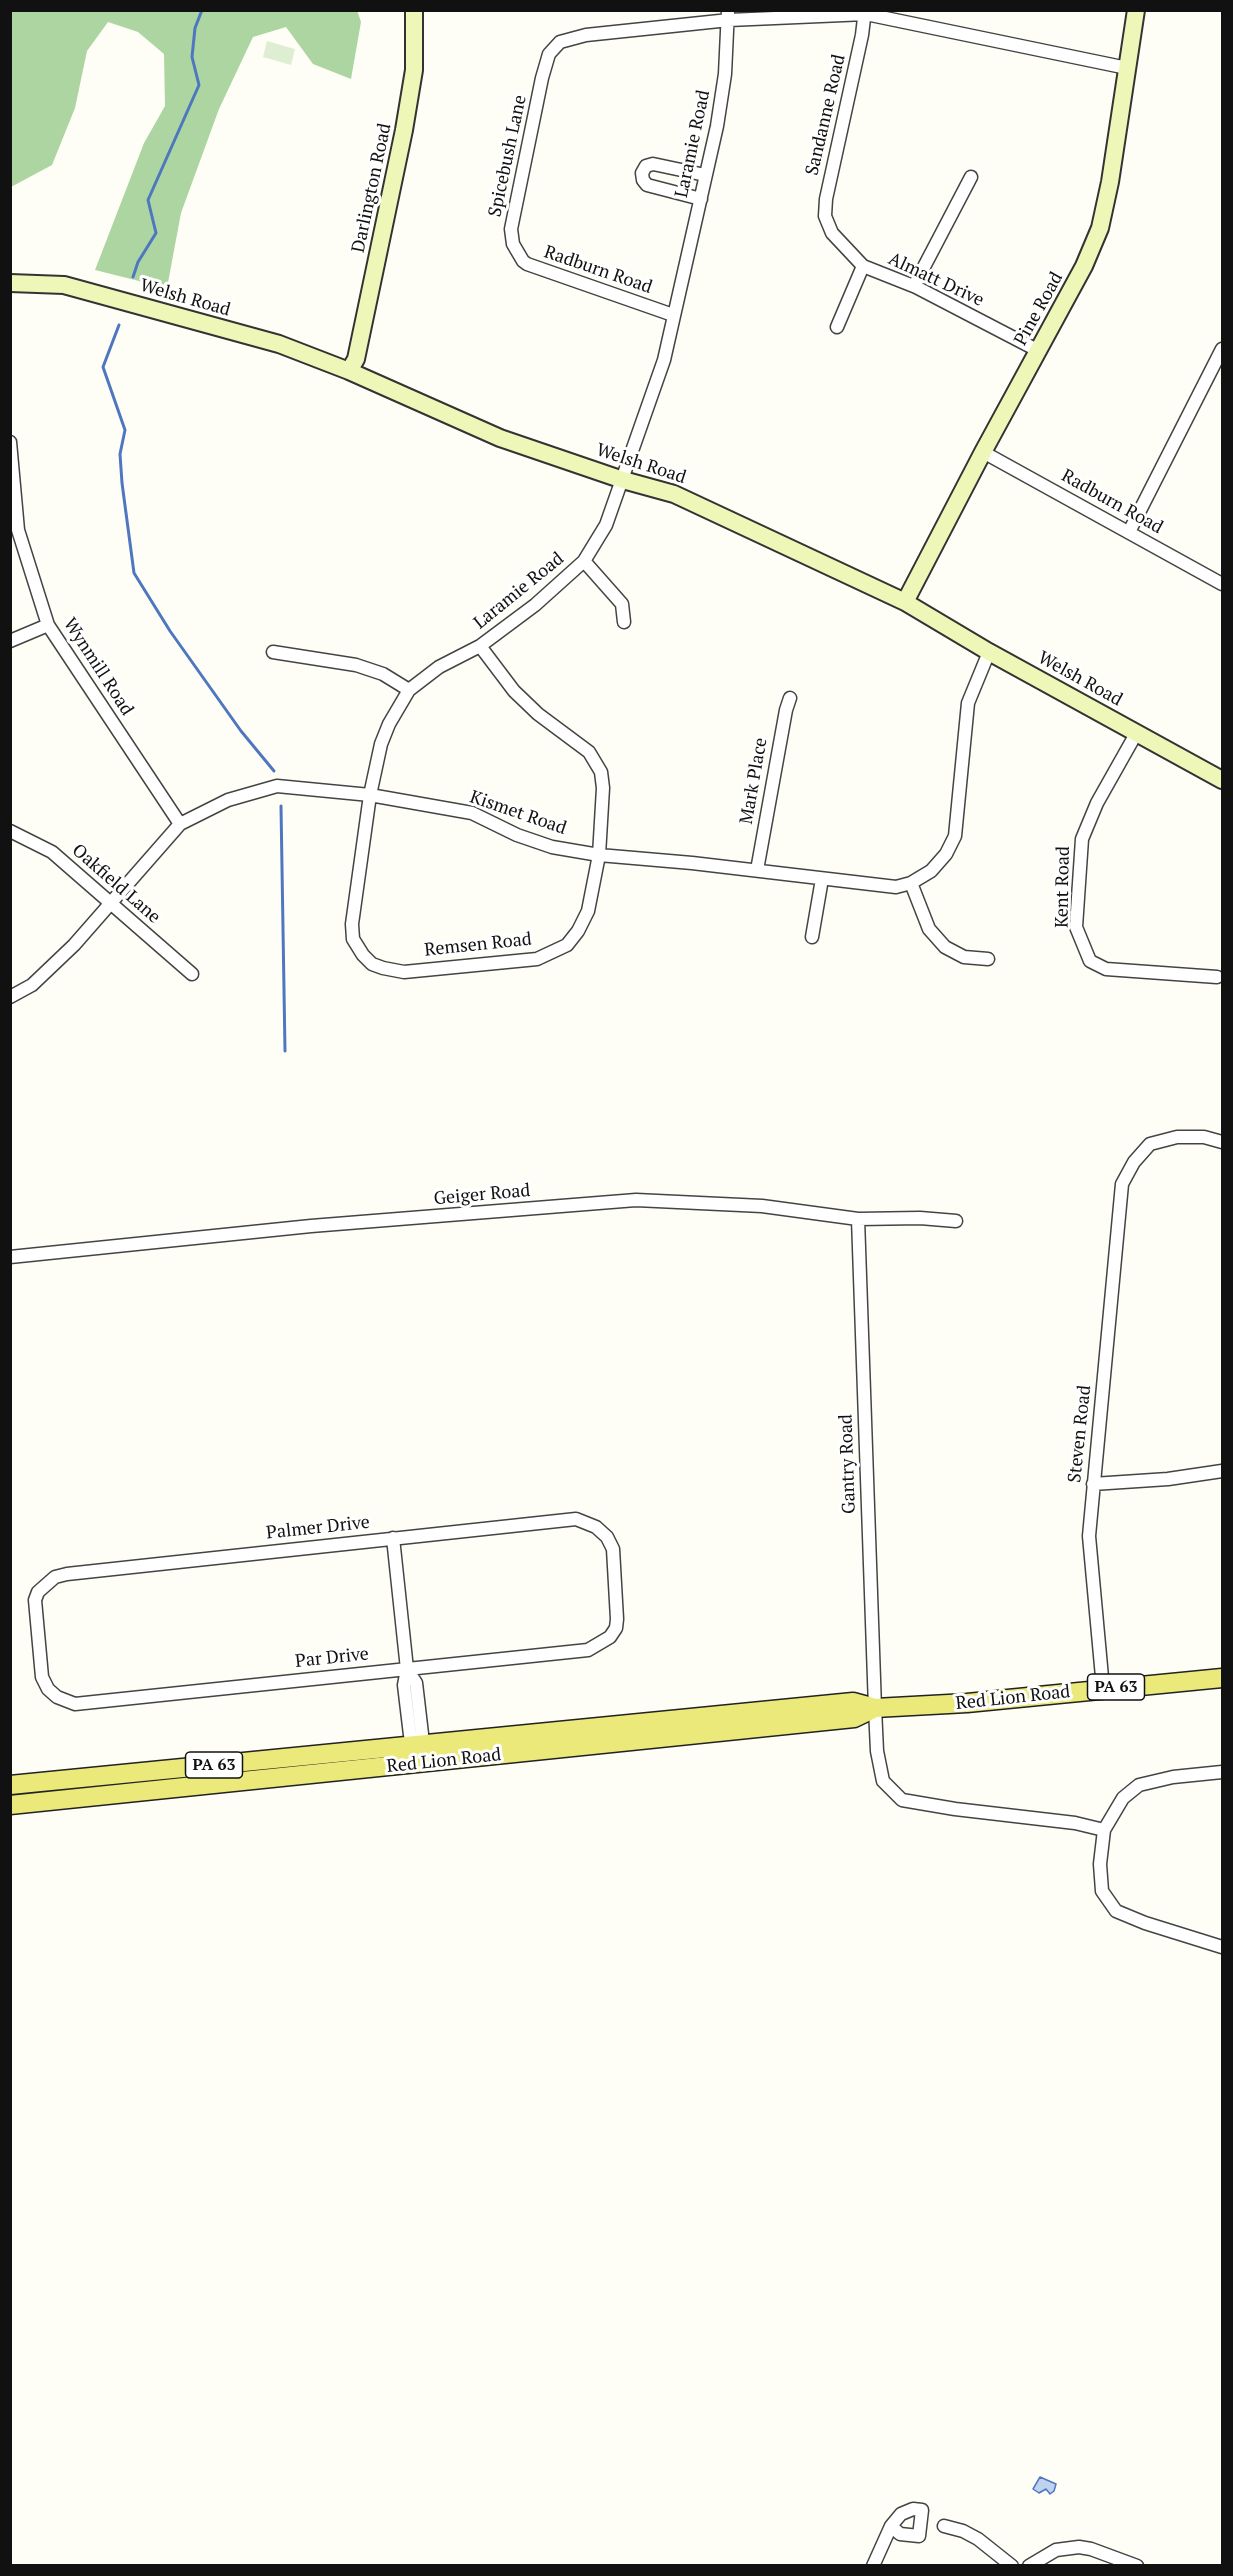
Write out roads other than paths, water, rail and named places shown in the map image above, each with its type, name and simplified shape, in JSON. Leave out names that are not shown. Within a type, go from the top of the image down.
[{"type":"main road","name":"Darlington Road","points":[[349,371],[356,359],[404,130],[414,70],[414,10]]},
{"type":"main road","name":"Pine Road","points":[[905,602],[1084,266],[1100,228],[1136,10]]},
{"type":"main road","name":"Welsh Road","points":[[10,282],[64,285],[279,344],[349,371],[500,438],[623,480],[674,494],[905,602],[990,652],[1222,780]]},
{"type":"main road","name":"Red Lion Road","points":[[10,1805],[418,1755],[484,1737],[853,1702],[875,1708],[967,1703],[1222,1678]]},
{"type":"main road","name":"Red Lion Road","points":[[10,1785],[418,1755]]},
{"type":"street","name":"Spicebush Lane","points":[[516,251],[511,229],[545,68],[549,54],[555,46],[570,38],[729,15],[866,12],[1127,68]]},
{"type":"street","name":"Sandanne Road","points":[[829,227],[825,216],[827,194],[866,12]]},
{"type":"street","name":"Laramie Road","points":[[363,955],[353,939],[352,924],[370,795],[381,744],[389,724],[409,690],[439,667],[480,646],[535,605],[584,561],[606,525],[664,360],[701,199],[724,81],[729,15]]},
{"type":"street","points":[[701,199],[650,187],[643,180],[642,173],[646,166],[653,164],[705,175]]},
{"type":"street","points":[[914,286],[971,177]]},
{"type":"street","name":"Almatt Drive","points":[[829,227],[834,237],[863,266],[914,286],[1039,351]]},
{"type":"street","name":"Radburn Road","points":[[516,251],[527,264],[673,315]]},
{"type":"street","points":[[837,327],[863,266]]},
{"type":"street","points":[[1130,532],[1222,348]]},
{"type":"street","name":"Wynmill Road","points":[[10,442],[14,531],[48,625],[180,824]]},
{"type":"street","name":"Radburn Road","points":[[983,453],[1222,584]]},
{"type":"street","points":[[584,561],[622,604],[624,622]]},
{"type":"street","points":[[10,641],[48,625]]},
{"type":"street","name":"Remsen Road","points":[[363,955],[372,964],[404,972],[537,959],[567,945],[588,911],[599,855],[603,788],[601,772],[589,752],[537,714],[514,692],[480,646]]},
{"type":"street","points":[[273,652],[356,665],[383,674],[409,690]]},
{"type":"street","name":"Kismet Road","points":[[10,997],[32,985],[112,904],[180,824],[228,800],[277,786],[370,795],[472,813],[517,835],[552,847],[599,855],[757,870],[896,887],[910,883],[931,871],[946,854],[955,836],[968,703],[990,652]]},
{"type":"street","name":"Mark Place","points":[[757,870],[790,698]]},
{"type":"street","name":"Kent Road","points":[[1137,732],[1097,803],[1082,838],[1076,927],[1090,961],[1106,969],[1217,977]]},
{"type":"street","name":"Oakfield Lane","points":[[10,831],[52,852],[192,974]]},
{"type":"street","points":[[812,937],[822,879]]},
{"type":"street","points":[[910,883],[929,929],[945,947],[964,957],[988,959]]},
{"type":"street","name":"Steven Road","points":[[1103,1688],[1089,1536],[1122,1184],[1134,1162],[1150,1144],[1177,1137],[1204,1137],[1222,1143]]},
{"type":"street","name":"Geiger Road","points":[[10,1257],[311,1227],[636,1200],[762,1206],[858,1219],[920,1218],[956,1221]]},
{"type":"street","name":"Gantry Road","points":[[858,1219],[875,1708],[877,1752],[883,1781],[902,1800],[955,1809],[1075,1823],[1104,1830]]},
{"type":"street","points":[[1093,1484],[1168,1479],[1222,1471]]},
{"type":"street","name":"Palmer Drive","points":[[57,1697],[48,1689],[42,1677],[35,1600],[55,1577],[393,1538],[576,1519],[596,1527],[607,1537],[613,1549],[618,1619],[610,1637]]},
{"type":"street","points":[[393,1538],[407,1669],[404,1685],[410,1735],[418,1755]]},
{"type":"street","name":"Par Drive","points":[[57,1697],[75,1704],[588,1650],[610,1637]]},
{"type":"street","points":[[1222,1772],[1173,1777],[1139,1785],[1123,1798],[1104,1830],[1100,1864],[1102,1891],[1116,1911],[1145,1923],[1222,1947]]},
{"type":"street","points":[[873,2565],[891,2526]]},
{"type":"street","points":[[944,2526],[963,2531],[978,2539],[1012,2565]]},
{"type":"street","points":[[1029,2565],[1056,2550],[1079,2547],[1137,2565]]},
{"type":"water","points":[[1040,2477],[1056,2484],[1054,2491],[1050,2494],[1046,2489],[1039,2493],[1033,2489]]},
{"type":"waterway","points":[[133,277],[138,262],[156,233],[148,200],[199,85],[192,57],[195,28],[202,10]]},
{"type":"waterway","points":[[119,325],[103,367],[125,430],[120,454],[134,573],[170,631],[241,731],[274,771]]},
{"type":"waterway","points":[[281,806],[285,1051]]}]
